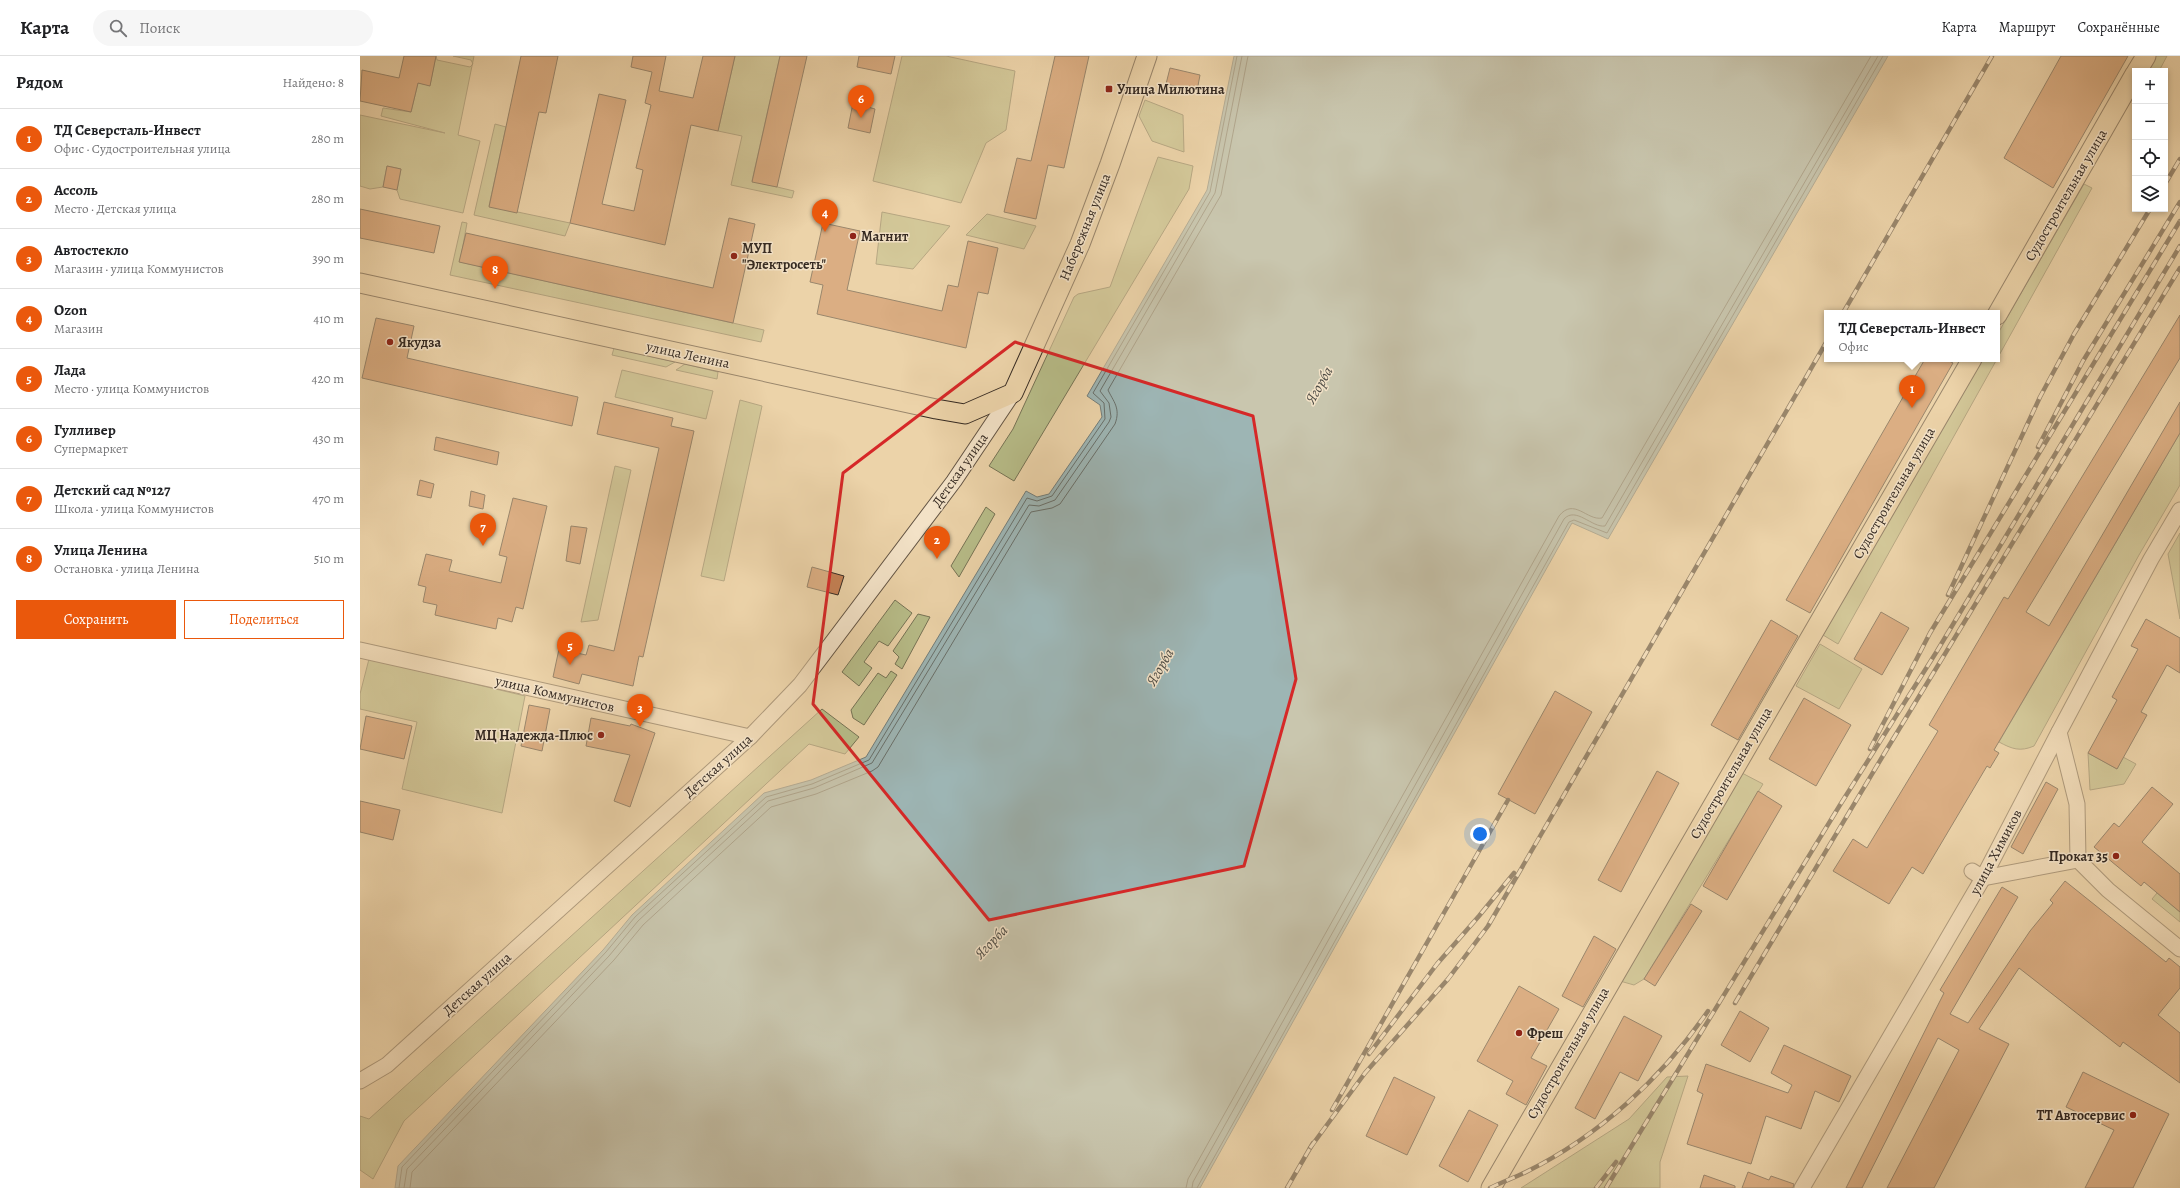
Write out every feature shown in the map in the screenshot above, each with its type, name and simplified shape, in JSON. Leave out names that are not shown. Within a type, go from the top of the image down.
[{"type":"main road","name":"Набережная улица","points":[[1012,393],[1080,244],[1110,164],[1147,56]]},
{"type":"main road","points":[[2139,68],[2146,56]]},
{"type":"main road","name":"Судостроительная улица","points":[[2000,310],[2132,79]]},
{"type":"main road","name":"улица Ленина","points":[[360,283],[936,409],[965,414],[1012,393]]},
{"type":"main road","name":"Судостроительная улица","points":[[1491,1188],[1970,362]]},
{"type":"street","name":"Детская улица","points":[[360,1081],[387,1066],[750,737],[800,685],[954,481],[1012,393]]},
{"type":"street","name":"улица Химиков","points":[[1802,1188],[1977,874],[2059,732],[2151,559],[2180,510]]},
{"type":"street","name":"улица Коммунистов","points":[[361,652],[750,737]]},
{"type":"street","points":[[2059,732],[2077,804],[2078,860],[2108,890],[2180,949]]},
{"type":"street","points":[[1977,874],[2078,860]]},
{"type":"highlighted area","points":[[1015,342],[1253,416],[1296,679],[1244,866],[989,920],[813,704],[843,473]]},
{"type":"green space","points":[[436,56],[437,60],[470,67],[472,65],[458,135],[480,141],[463,213],[400,199],[397,190],[401,169],[387,166],[383,187],[370,189],[360,186],[360,115],[445,133],[381,116],[383,108],[411,112],[418,83],[430,85]]},
{"type":"green space","points":[[453,56],[474,56],[473,63],[471,60]]},
{"type":"green space","points":[[735,56],[780,56],[752,181],[794,191],[792,198],[731,185],[742,136],[718,131]]},
{"type":"green space","points":[[902,56],[946,56],[1015,71],[1006,130],[986,143],[961,203],[873,181]]},
{"type":"green space","points":[[2151,56],[2167,56],[2161,68],[2147,68]]},
{"type":"green space","points":[[1145,100],[1183,115],[1184,152],[1152,141],[1139,116]]},
{"type":"green space","points":[[495,124],[506,127],[489,206],[570,223],[565,236],[474,215]]},
{"type":"green space","points":[[1158,157],[1193,166],[1189,189],[1014,481],[989,466],[1013,429],[1074,297],[1078,294],[1110,287]]},
{"type":"green space","points":[[2084,184],[2092,188],[2000,354],[2000,330]]},
{"type":"green space","points":[[882,212],[950,226],[913,269],[876,264]]},
{"type":"green space","points":[[987,214],[1036,226],[1024,249],[966,235]]},
{"type":"green space","points":[[462,222],[467,223],[460,262],[764,330],[761,342],[450,275]]},
{"type":"green space","points":[[614,348],[675,362],[666,367],[612,355]]},
{"type":"green space","points":[[1981,362],[1995,362],[1838,644],[1823,635]]},
{"type":"green space","points":[[685,364],[718,372],[717,379],[676,370]]},
{"type":"green space","points":[[622,370],[713,391],[706,419],[615,397]]},
{"type":"green space","points":[[740,400],[762,406],[724,581],[701,576]]},
{"type":"green space","points":[[2180,433],[2180,485],[2139,555],[2034,746],[2024,749],[2016,749],[1999,742]]},
{"type":"green space","points":[[615,466],[631,470],[598,620],[581,622]]},
{"type":"green space","points":[[986,507],[995,514],[959,577],[951,566]]},
{"type":"green space","points":[[2180,533],[2180,619],[2168,554]]},
{"type":"green space","points":[[895,600],[912,613],[888,646],[879,641],[864,662],[872,668],[859,686],[842,672]]},
{"type":"green space","points":[[918,614],[930,617],[902,669],[895,664],[899,657],[893,651]]},
{"type":"green space","points":[[1820,644],[1862,669],[1839,709],[1796,686]]},
{"type":"green space","points":[[369,659],[525,696],[502,813],[402,789],[417,722],[360,709],[360,694]]},
{"type":"green space","points":[[891,671],[897,675],[864,725],[853,718],[851,710],[878,673],[886,678]]},
{"type":"green space","points":[[822,709],[859,737],[845,754],[809,744],[404,1121],[373,1179],[360,1170],[360,1116],[369,1119]]},
{"type":"green space","points":[[2088,753],[2117,769],[2123,757],[2136,764],[2124,784],[2090,790]]},
{"type":"green space","points":[[1742,773],[1763,784],[1644,979],[1634,985],[1620,981]]},
{"type":"green space","points":[[2157,893],[2180,912],[2180,922],[2152,899]]},
{"type":"green space","points":[[1688,1076],[1660,1162],[1660,1188],[1521,1188],[1629,1119],[1667,1077]]},
{"type":"water","name":"Ягорба","points":[[1234,56],[1888,56],[1608,539],[1572,523],[1200,1188],[395,1188],[398,1166],[603,950],[632,915],[764,793],[811,780],[866,757],[1026,491],[1037,497],[1049,494],[1102,417],[1100,405],[1087,396],[1207,190]]},
{"type":"building","points":[[404,56],[436,56],[430,86],[418,83],[411,112],[360,101],[362,70],[399,78]]},
{"type":"building","points":[[521,56],[558,56],[546,113],[539,112],[517,213],[489,207]]},
{"type":"building","points":[[633,56],[666,56],[659,91],[693,98],[703,56],[735,56],[718,131],[691,125],[665,245],[570,223],[599,94],[626,100],[602,204],[634,211],[643,170],[636,168],[651,105],[645,103],[652,72],[631,67]]},
{"type":"building","points":[[780,56],[807,56],[777,187],[752,182]]},
{"type":"building","points":[[859,56],[895,56],[891,74],[857,67]]},
{"type":"building","points":[[1055,56],[1089,56],[1064,168],[1048,165],[1036,219],[1004,212],[1017,158],[1031,161]]},
{"type":"building","points":[[2061,56],[2128,56],[2053,188],[2004,158]]},
{"type":"building","points":[[1170,68],[1200,75],[1197,91],[1166,84]]},
{"type":"building","points":[[853,103],[875,109],[870,133],[848,128]]},
{"type":"building","points":[[387,166],[401,169],[397,190],[383,187]]},
{"type":"building","points":[[360,209],[440,226],[434,253],[360,238]]},
{"type":"building","points":[[729,218],[755,224],[733,323],[459,262],[466,233],[713,288]]},
{"type":"building","points":[[823,223],[860,231],[847,290],[942,311],[948,285],[958,287],[968,241],[998,248],[988,294],[978,292],[966,348],[817,314],[823,285],[810,282]]},
{"type":"building","points":[[2180,315],[2180,358],[2026,612],[2049,626],[2180,402],[2180,433],[1994,750],[1999,753],[1990,768],[1987,766],[1923,874],[1912,867],[1889,904],[1833,871],[1853,839],[1867,848],[1938,731],[1929,725],[2004,597],[2008,599]]},
{"type":"building","points":[[376,318],[414,326],[407,358],[578,397],[572,426],[362,378]]},
{"type":"building","points":[[1923,362],[1953,363],[1810,613],[1786,600]]},
{"type":"building","points":[[604,402],[673,418],[671,426],[694,431],[643,657],[639,656],[633,686],[582,674],[579,684],[553,677],[559,649],[586,655],[589,645],[614,651],[659,448],[597,434]]},
{"type":"building","points":[[436,437],[499,452],[497,465],[434,450]]},
{"type":"building","points":[[420,480],[434,484],[431,498],[417,495]]},
{"type":"building","points":[[471,491],[485,495],[483,509],[469,506]]},
{"type":"building","points":[[513,498],[547,506],[523,609],[516,607],[512,622],[498,618],[496,629],[435,615],[437,605],[423,602],[426,587],[418,585],[426,554],[452,560],[449,571],[501,583],[507,557],[499,555]]},
{"type":"building","points":[[571,526],[587,528],[580,564],[566,561]]},
{"type":"building","points":[[812,567],[844,576],[838,595],[807,587]]},
{"type":"building","points":[[1881,612],[1909,628],[1882,675],[1854,659]]},
{"type":"building","points":[[2146,619],[2180,638],[2180,673],[2167,665],[2141,712],[2147,715],[2117,769],[2088,753],[2117,700],[2112,697],[2138,649],[2131,646]]},
{"type":"building","points":[[1771,620],[1798,636],[1738,740],[1711,725]]},
{"type":"building","points":[[1555,691],[1592,712],[1535,814],[1498,794]]},
{"type":"building","points":[[1804,698],[1851,725],[1816,786],[1769,759]]},
{"type":"building","points":[[529,705],[550,709],[542,751],[521,746]]},
{"type":"building","points":[[366,716],[412,726],[404,759],[360,749]]},
{"type":"building","points":[[591,718],[630,726],[631,724],[655,733],[630,807],[614,801],[630,755],[586,746]]},
{"type":"building","points":[[1657,771],[1679,783],[1621,892],[1598,880]]},
{"type":"building","points":[[2046,782],[2058,789],[2023,854],[2011,847]]},
{"type":"building","points":[[2152,787],[2173,804],[2142,842],[2180,874],[2180,912],[2144,882],[2141,886],[2094,847],[2114,823],[2119,827]]},
{"type":"building","points":[[1758,791],[1782,806],[1727,900],[1703,886]]},
{"type":"building","points":[[360,801],[400,810],[393,840],[360,832]]},
{"type":"building","points":[[2065,881],[2166,962],[2169,958],[2180,967],[2180,988],[2158,1015],[2180,1033],[2180,1083],[2123,1042],[2120,1047],[2019,968],[1979,1029],[2009,1044],[1934,1188],[1887,1188],[1959,1050],[1938,1038],[1862,1188],[1846,1188],[1944,993],[1940,990],[2002,887],[2018,897],[1950,1014],[1968,1023],[2030,931],[2053,903],[2050,900]]},
{"type":"building","points":[[1691,904],[1702,911],[1655,986],[1644,979]]},
{"type":"building","points":[[1594,936],[1616,949],[1583,1007],[1562,996]]},
{"type":"building","name":"Фреш","points":[[1519,986],[1559,1009],[1531,1058],[1547,1066],[1526,1105],[1506,1094],[1513,1081],[1477,1061]]},
{"type":"building","points":[[1740,1011],[1769,1028],[1750,1062],[1721,1045]]},
{"type":"building","points":[[1624,1016],[1662,1036],[1638,1081],[1620,1072],[1595,1119],[1575,1108]]},
{"type":"building","points":[[1784,1045],[1851,1076],[1839,1102],[1815,1091],[1801,1129],[1766,1116],[1751,1164],[1687,1144],[1703,1094],[1697,1091],[1706,1064],[1788,1093],[1792,1085],[1771,1073]]},
{"type":"building","points":[[2083,1072],[2169,1114],[2133,1188],[2085,1188],[2114,1130],[2066,1107]]},
{"type":"building","points":[[1394,1077],[1435,1097],[1407,1155],[1366,1136]]},
{"type":"building","points":[[1469,1110],[1498,1125],[1468,1182],[1439,1166]]},
{"type":"building","points":[[1748,1172],[1769,1180],[1771,1176],[1794,1184],[1793,1188],[1742,1188]]},
{"type":"building","points":[[1704,1175],[1735,1186],[1735,1188],[1700,1188]]},
{"type":"railway","points":[[1845,310],[1992,56]]},
{"type":"railway","points":[[2168,179],[2180,159]]},
{"type":"railway","points":[[2038,447],[2083,361],[2180,202]]},
{"type":"railway","points":[[1948,595],[2040,397],[2074,334],[2148,212]]},
{"type":"railway","points":[[1870,749],[1930,633],[2180,221]]},
{"type":"railway","points":[[1606,1188],[1840,805],[1937,651],[2180,246]]},
{"type":"railway","points":[[1735,1003],[1887,749],[2180,268]]},
{"type":"railway","points":[[1310,1148],[1365,1073],[1448,979],[1488,926],[1824,346]]},
{"type":"railway","points":[[1332,1110],[1508,800]]},
{"type":"railway","points":[[1369,1054],[1437,964],[1514,873]]},
{"type":"railway","points":[[1490,1188],[1526,1172],[1553,1157],[1604,1123],[1649,1082],[1690,1036],[1708,1011]]},
{"type":"railway","points":[[1287,1188],[1313,1143]]},
{"type":"railway","points":[[1596,1188],[1616,1162]]},
{"type":"place","name":"Улица Милютина","points":[[1109,89]]},
{"type":"place","name":"Гулливер","points":[[861,118]]},
{"type":"place","name":"Ozon","points":[[825,232]]},
{"type":"place","name":"Магнит","points":[[853,236]]},
{"type":"place","name":"МУП \"Электросеть\"","points":[[734,256]]},
{"type":"place","name":"Улица Ленина","points":[[495,289]]},
{"type":"place","name":"Якудза","points":[[390,342]]},
{"type":"place","name":"ТД Северсталь-Инвест","points":[[1912,408]]},
{"type":"place","name":"Детский сад №127","points":[[483,546]]},
{"type":"place","name":"Ассоль","points":[[937,559]]},
{"type":"place","name":"Лада","points":[[570,665]]},
{"type":"place","name":"Автостекло","points":[[640,727]]},
{"type":"place","name":"МЦ Надежда-Плюс","points":[[601,735]]},
{"type":"place","name":"Прокат 35","points":[[2116,856]]},
{"type":"place","name":"Фреш","points":[[1519,1033]]},
{"type":"place","name":"ТТ Автосервис","points":[[2133,1115]]}]
